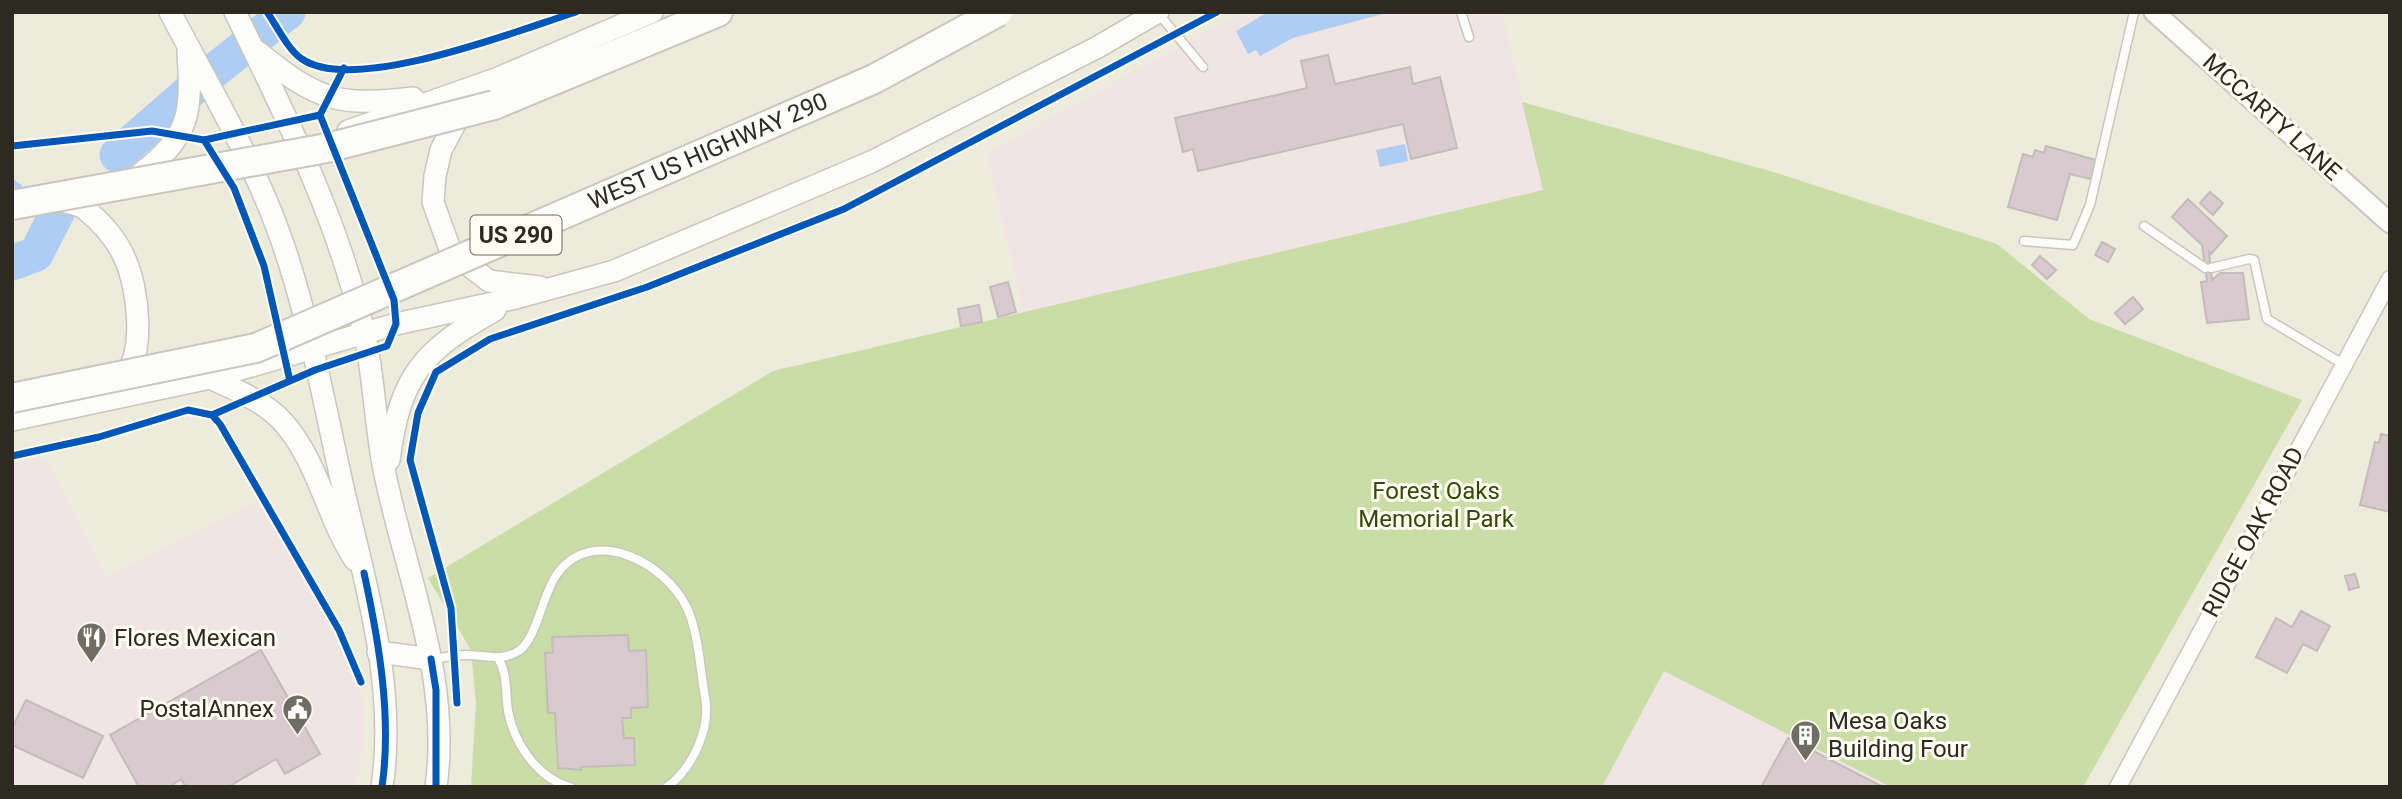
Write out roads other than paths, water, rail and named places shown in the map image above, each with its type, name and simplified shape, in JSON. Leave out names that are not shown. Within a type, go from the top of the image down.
[{"type":"highway","points":[[13,196],[327,148],[494,105],[718,12]]},
{"type":"highway","name":"WEST US HIGHWAY 290","points":[[12,398],[256,348],[874,79],[998,12]]},
{"type":"main road","points":[[170,12],[246,157],[287,256],[312,349],[363,573],[378,652],[387,750],[382,787]]},
{"type":"main road","points":[[235,12],[281,107],[332,223],[364,333],[386,479],[431,659],[437,701],[436,787]]},
{"type":"main road","points":[[13,196],[246,157],[336,135],[496,79],[653,12]]},
{"type":"main road","points":[[12,420],[210,378],[364,333],[516,298],[614,271],[871,162],[1084,54],[1158,12]]},
{"type":"main road","points":[[140,174],[168,153],[182,131],[188,112],[190,85],[187,44]]},
{"type":"main road","points":[[252,47],[289,77],[325,97],[346,102],[450,94]]},
{"type":"main road","points":[[496,79],[458,118],[441,150],[433,202],[451,252],[489,281],[550,288]]},
{"type":"main road","points":[[13,196],[82,206],[110,233],[126,260],[138,320],[136,358],[125,378],[86,403]]},
{"type":"main road","points":[[386,479],[400,402],[420,364],[457,331],[516,298]]},
{"type":"main road","points":[[210,378],[250,397],[282,421],[304,452],[336,531],[363,573]]},
{"type":"main road","points":[[378,652],[431,659]]},
{"type":"street","name":"MCCARTY LANE","points":[[2154,12],[2390,223]]},
{"type":"street","name":"RIDGE OAK ROAD","points":[[2118,787],[2390,279]]},
{"type":"lane","points":[[1158,12],[1203,67]]},
{"type":"lane","points":[[1461,12],[1469,37]]},
{"type":"lane","points":[[2024,241],[2073,245],[2090,205],[2134,12]]},
{"type":"lane","points":[[2144,226],[2208,268],[2254,260],[2267,318],[2343,364]]},
{"type":"lane","points":[[431,659],[464,655],[498,658],[519,651],[527,643],[550,586],[569,561],[583,553],[615,551],[645,564],[680,596],[688,611],[707,706],[700,743],[667,787]]},
{"type":"lane","points":[[498,658],[504,668],[508,711],[518,740],[550,779],[570,787]]},
{"type":"water","points":[[1268,12],[1390,12],[1293,38],[1260,56],[1256,50],[1248,54],[1236,31]]},
{"type":"water","points":[[1405,144],[1408,161],[1380,167],[1376,150]]},
{"type":"waterway","points":[[117,155],[205,78],[288,12]]},
{"type":"waterway","points":[[12,182],[19,187]]},
{"type":"waterway","points":[[12,263],[36,254],[57,213]]},
{"type":"place","name":"Flores Mexican","points":[[91,665]]},
{"type":"place","name":"PostalAnnex","points":[[297,736]]},
{"type":"place","name":"Mesa Oaks Building Four","points":[[1805,762]]},
{"type":"park label","name":"Forest Oaks Memorial Park","points":[[1436,505]]}]
